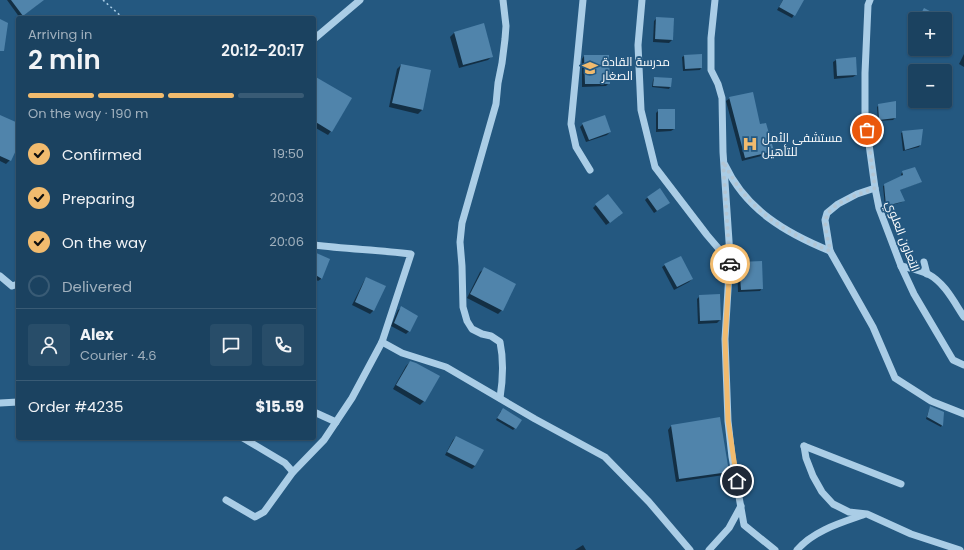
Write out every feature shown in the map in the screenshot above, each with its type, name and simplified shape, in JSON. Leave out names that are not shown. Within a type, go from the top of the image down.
[{"type":"street","points":[[316,37],[360,0]]},
{"type":"street","points":[[500,398],[503,380],[503,365],[500,342],[492,336],[482,334],[472,328],[467,321],[463,307],[460,242],[462,223],[496,104],[506,26],[503,0]]},
{"type":"street","points":[[583,0],[571,124],[576,147],[590,170]]},
{"type":"street","points":[[642,0],[638,44],[641,110],[654,167],[707,236],[730,262]]},
{"type":"street","points":[[715,0],[711,70],[718,84],[722,98],[723,161],[730,262],[725,339],[728,420],[732,457],[744,525],[775,550]]},
{"type":"street","name":"التعاون العلوي","points":[[870,0],[868,5],[865,73],[865,115],[879,208],[901,266],[914,294],[953,360],[964,365]]},
{"type":"street","points":[[723,161],[730,176],[746,197],[763,215],[805,240],[830,251]]},
{"type":"street","points":[[875,188],[857,194],[827,213],[825,220],[830,251],[873,328],[895,378],[931,401],[964,414]]},
{"type":"street","points":[[226,500],[255,517],[264,512],[293,472],[324,440],[360,386],[382,342],[411,254],[377,250],[340,249],[316,245]]},
{"type":"street","points":[[924,262],[927,274]]},
{"type":"street","points":[[901,266],[927,274],[938,281],[964,317]]},
{"type":"street","points":[[0,276],[12,286],[16,285]]},
{"type":"street","points":[[382,342],[402,353],[446,367],[605,457],[649,502],[690,550]]},
{"type":"street","points":[[0,404],[16,402]]},
{"type":"street","points":[[316,413],[336,422]]},
{"type":"street","points":[[246,440],[285,463],[293,472]]},
{"type":"street","points":[[900,484],[804,446],[806,458],[814,476],[822,492],[833,504],[849,512],[867,514],[911,534],[960,550]]},
{"type":"street","points":[[708,550],[729,528],[741,506]]},
{"type":"street","points":[[797,550],[805,541],[838,524],[867,514]]},
{"type":"path","points":[[103,0],[120,16]]},
{"type":"building","points":[[11,0],[44,0],[23,16]]},
{"type":"building","points":[[783,0],[804,0],[795,16],[779,7]]},
{"type":"building","points":[[924,8],[932,12],[922,12]]},
{"type":"building","points":[[656,17],[674,18],[673,40],[655,39]]},
{"type":"building","points":[[0,19],[8,23],[4,51],[0,51]]},
{"type":"building","points":[[484,23],[493,57],[463,65],[454,32]]},
{"type":"building","points":[[702,54],[702,68],[685,69],[684,55]]},
{"type":"building","points":[[584,55],[609,55],[610,84],[585,84]]},
{"type":"building","points":[[856,57],[857,75],[837,76],[836,59]]},
{"type":"building","points":[[401,64],[431,70],[423,110],[392,103]]},
{"type":"building","points":[[316,77],[352,98],[332,132],[316,122]]},
{"type":"building","points":[[654,77],[672,78],[671,87],[653,86]]},
{"type":"building","points":[[753,92],[760,124],[766,123],[774,151],[745,158],[729,97]]},
{"type":"building","points":[[896,101],[896,118],[879,120],[878,104]]},
{"type":"building","points":[[658,109],[675,109],[675,129],[658,129]]},
{"type":"building","points":[[0,115],[16,122],[16,150],[11,161],[0,156]]},
{"type":"building","points":[[605,115],[611,132],[589,140],[582,123]]},
{"type":"building","points":[[923,129],[921,145],[905,150],[902,131]]},
{"type":"building","points":[[915,167],[922,182],[900,190],[905,201],[886,206],[884,184],[903,175],[902,171]]},
{"type":"building","points":[[660,188],[670,203],[657,211],[647,197]]},
{"type":"building","points":[[608,194],[623,213],[610,223],[595,204]]},
{"type":"building","points":[[316,253],[330,259],[322,279],[316,275]]},
{"type":"building","points":[[681,256],[693,279],[677,287],[664,264]]},
{"type":"building","points":[[762,261],[763,289],[741,290],[739,262]]},
{"type":"building","points":[[484,267],[516,284],[503,311],[470,294]]},
{"type":"building","points":[[366,277],[386,286],[374,311],[355,302]]},
{"type":"building","points":[[720,294],[721,320],[700,321],[699,295]]},
{"type":"building","points":[[401,306],[418,316],[410,332],[394,323]]},
{"type":"building","points":[[410,361],[440,376],[425,402],[396,385]]},
{"type":"building","points":[[930,406],[944,412],[943,426],[927,417]]},
{"type":"building","points":[[503,408],[522,420],[516,429],[497,418]]},
{"type":"building","points":[[720,417],[729,472],[679,479],[671,425]]},
{"type":"building","points":[[456,436],[484,450],[475,466],[447,452]]},
{"type":"way so far","points":[[730,264],[723,161],[730,176],[746,197],[763,215],[805,240],[830,251],[825,220],[827,213],[838,204],[857,194],[875,188],[867,130]]},
{"type":"place","name":"مدرسة القادة الصغار","points":[[590,68]]},
{"type":"place","name":"مستشفى الأمل للتأهيل","points":[[750,144]]},
{"type":"route","points":[[730,264],[725,339],[728,420],[732,457],[737,481]]}]
